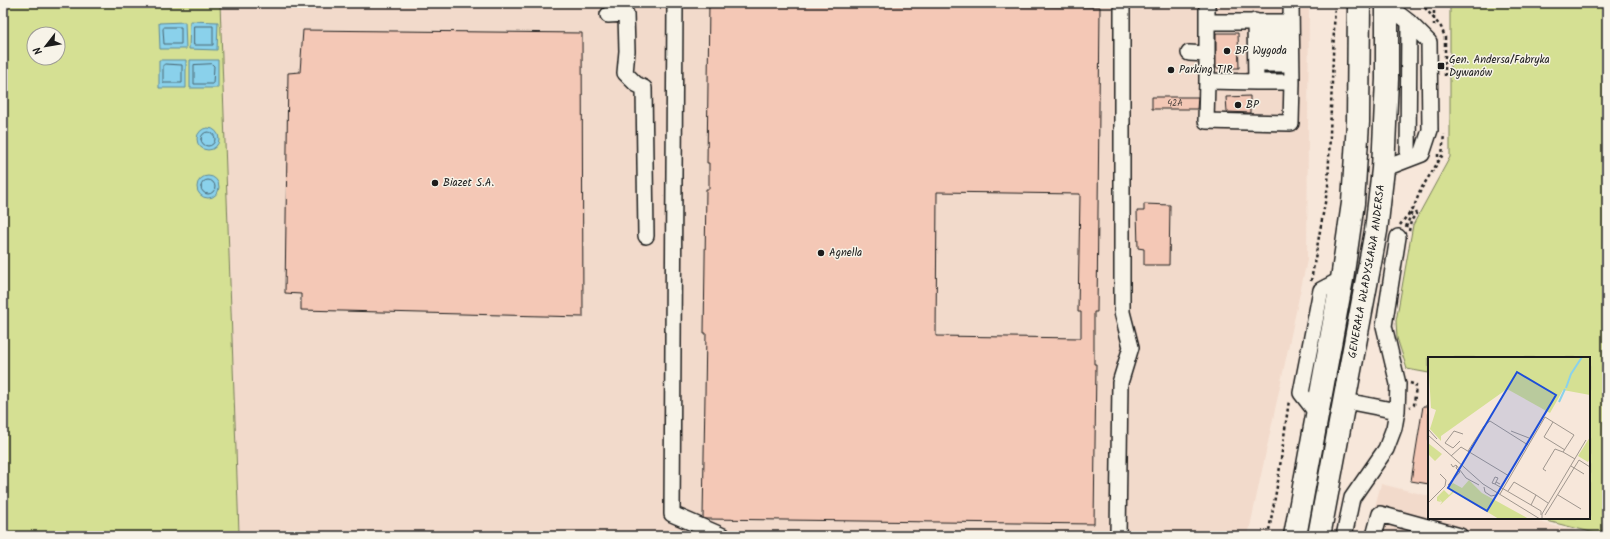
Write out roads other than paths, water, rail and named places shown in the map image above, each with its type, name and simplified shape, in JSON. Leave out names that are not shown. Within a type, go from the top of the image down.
[{"type":"highway","points":[[1295,536],[1342,279],[1353,202],[1358,122],[1359,3]]},
{"type":"highway","name":"GENERAŁA WŁADYSŁAWA ANDERSA","points":[[1319,536],[1346,401],[1376,231],[1383,169],[1387,79],[1387,4]]},
{"type":"lane","points":[[675,3],[672,514],[724,536]]},
{"type":"lane","points":[[1118,536],[1120,383],[1131,347],[1122,312],[1122,3]]},
{"type":"lane","points":[[1207,3],[1206,121],[1291,123],[1291,3]]},
{"type":"lane","points":[[1383,169],[1422,154],[1430,130],[1429,42],[1410,22],[1387,4]]},
{"type":"lane","points":[[608,15],[626,14],[627,51],[625,72],[636,84],[644,88],[646,236]]},
{"type":"lane","points":[[1207,22],[1256,43],[1291,50]]},
{"type":"lane","points":[[1256,43],[1291,22]]},
{"type":"lane","points":[[1408,159],[1410,22]]},
{"type":"lane","points":[[1256,43],[1256,82]]},
{"type":"lane","points":[[1189,53],[1207,54]]},
{"type":"lane","points":[[1206,81],[1292,82]]},
{"type":"lane","points":[[1344,536],[1352,498],[1386,448],[1394,428],[1397,411],[1398,384],[1384,326],[1398,236]]},
{"type":"lane","points":[[1346,401],[1397,411]]},
{"type":"lane","points":[[1374,536],[1380,514],[1460,536]]},
{"type":"water","points":[[190,21],[218,22],[217,50],[189,49]]},
{"type":"water","points":[[185,22],[186,49],[160,49],[159,23]]},
{"type":"water","points":[[159,60],[186,60],[186,88],[159,88]]},
{"type":"water","points":[[190,60],[218,60],[218,88],[190,88]]},
{"type":"water","points":[[208,128],[216,131],[219,139],[216,147],[208,150],[200,147],[197,139],[200,131]]},
{"type":"water","points":[[208,176],[216,179],[219,187],[216,195],[208,198],[200,195],[197,187],[200,179]]},
{"type":"place","name":"BP Wygoda","points":[[1227,51]]},
{"type":"place","name":"Gen. Andersa/Fabryka Dywanów","points":[[1441,66]]},
{"type":"place","name":"Parking TIR","points":[[1171,70]]},
{"type":"place","name":"BP","points":[[1238,105]]},
{"type":"place","name":"Biazet S.A.","points":[[435,183]]},
{"type":"place","name":"Agnella","points":[[821,253]]}]
